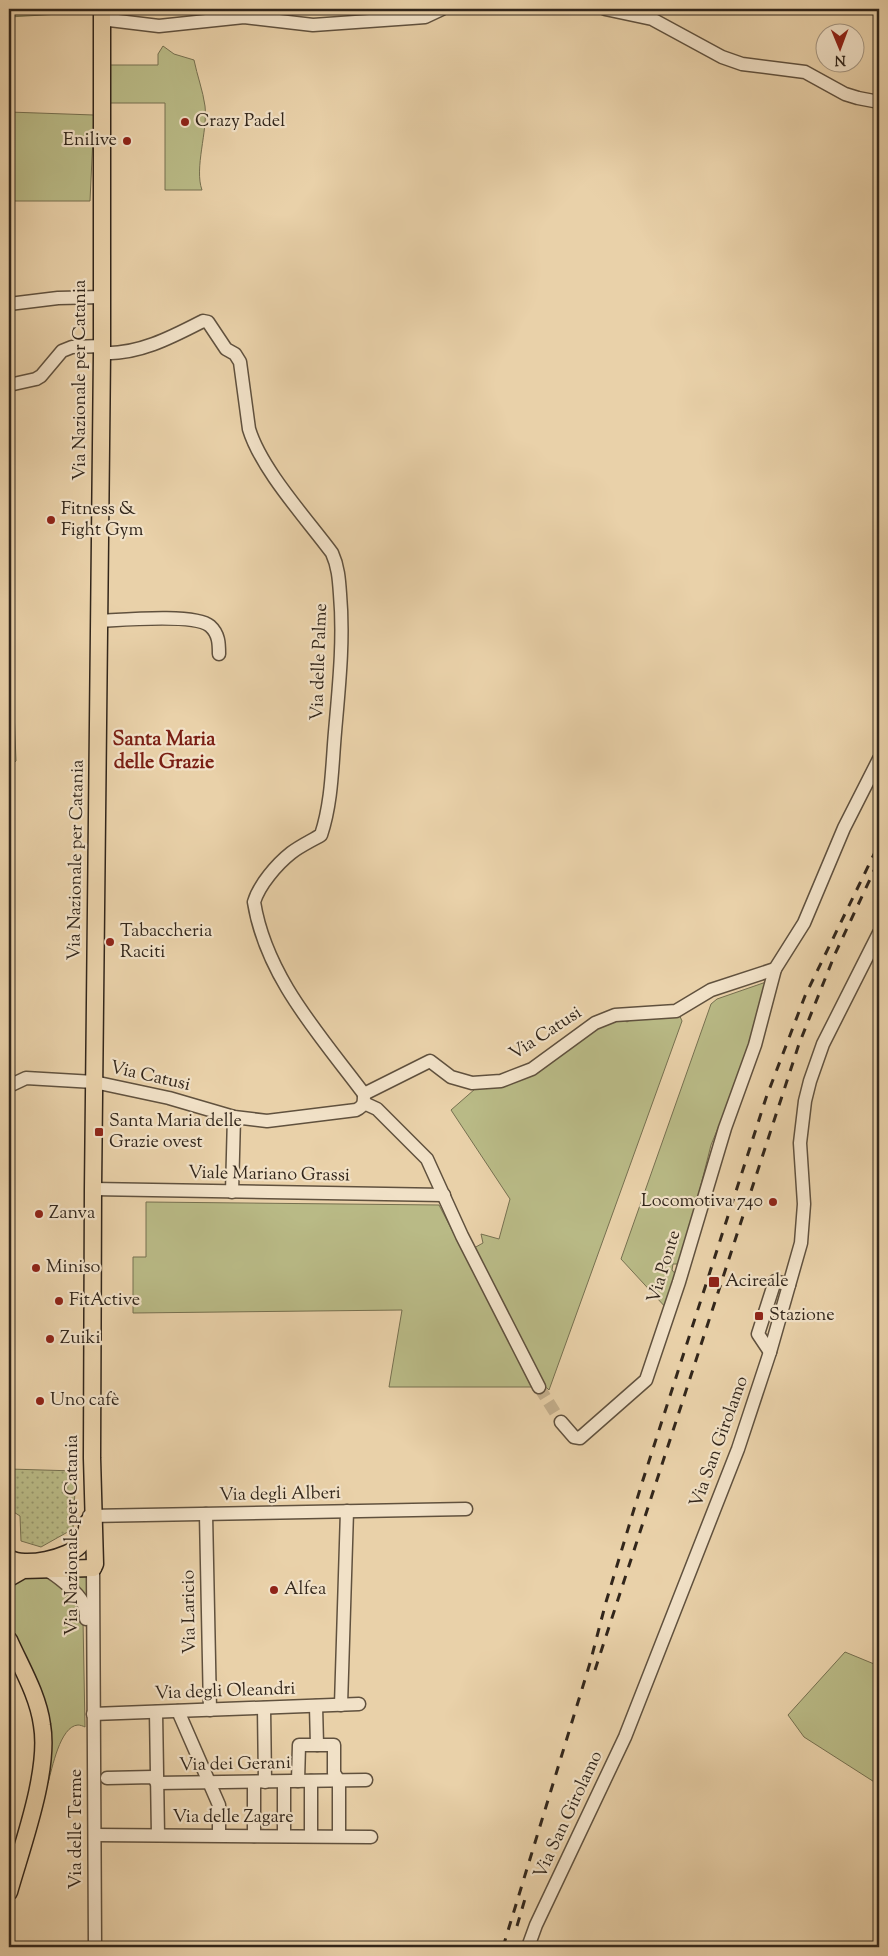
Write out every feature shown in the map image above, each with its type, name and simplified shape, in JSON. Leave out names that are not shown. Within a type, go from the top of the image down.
[{"type":"main road","name":"Via Nazionale per Catania","points":[[92,1568],[94,1564],[92,1516],[93,1190],[102,350],[101,14]]},
{"type":"main road","points":[[9,1578],[23,1570],[48,1564],[79,1547],[86,1536],[92,1516]]},
{"type":"main road","points":[[9,1558],[20,1563],[83,1562],[92,1568]]},
{"type":"main road","points":[[9,1640],[36,1699],[44,1740],[43,1760],[36,1795],[9,1892]]},
{"type":"street","points":[[101,14],[158,26],[250,17],[313,25],[425,17],[442,9]]},
{"type":"street","points":[[605,9],[652,19],[722,57],[742,64],[804,72],[845,94],[879,102]]},
{"type":"street","points":[[9,304],[58,298],[102,296]]},
{"type":"street","name":"Via delle Palme","points":[[102,350],[133,350],[160,342],[203,321],[208,322],[226,349],[235,354],[240,362],[252,439],[279,484],[332,553],[336,561],[342,616],[340,670],[331,788],[324,827],[321,835],[291,852],[275,868],[254,902],[266,948],[285,986],[364,1098]]},
{"type":"street","points":[[9,385],[41,376],[62,351],[67,349],[102,350]]},
{"type":"street","points":[[99,621],[182,619],[203,622],[215,632],[218,640],[219,654]]},
{"type":"street","points":[[775,969],[804,923],[844,828],[879,759]]},
{"type":"street","name":"Via San Girolamo","points":[[528,1947],[536,1925],[625,1737],[738,1448],[770,1352],[801,1243],[804,1224],[800,1143],[805,1101],[823,1044],[879,933]]},
{"type":"street","name":"Via Catusi","points":[[9,1086],[26,1078],[94,1082],[169,1098],[234,1117],[267,1121],[356,1110],[362,1107],[364,1098],[430,1061],[451,1077],[472,1083],[501,1081],[532,1069],[595,1023],[615,1015],[676,1011],[711,990],[775,969]]},
{"type":"street","name":"Via Ponte","points":[[561,1422],[574,1437],[580,1438],[646,1380],[679,1282],[725,1128],[755,1044],[775,969]]},
{"type":"street","points":[[364,1098],[427,1159],[462,1236],[539,1386]]},
{"type":"street","points":[[232,1192],[234,1117]]},
{"type":"street","name":"Viale Mariano Grassi","points":[[93,1190],[444,1195]]},
{"type":"street","points":[[770,1352],[758,1334],[774,1280],[789,1285]]},
{"type":"street","name":"Via degli Alberi","points":[[92,1516],[466,1509]]},
{"type":"street","points":[[340,1705],[347,1511]]},
{"type":"street","name":"Via Laricio","points":[[206,1514],[210,1710]]},
{"type":"street","points":[[48,1564],[84,1604],[87,1624],[88,1692],[93,1712]]},
{"type":"street","name":"Via Nazionale per Catania","points":[[92,1568],[93,1712]]},
{"type":"street","name":"Via degli Oleandri","points":[[93,1712],[156,1712],[360,1704]]},
{"type":"street","points":[[316,1706],[317,1745]]},
{"type":"street","points":[[254,1836],[264,1708]]},
{"type":"street","points":[[178,1711],[219,1805],[219,1836]]},
{"type":"street","name":"Via delle Terme","points":[[93,1712],[95,1947]]},
{"type":"street","points":[[156,1712],[158,1835]]},
{"type":"street","points":[[298,1781],[298,1745],[334,1745],[334,1773],[339,1781],[338,1836]]},
{"type":"street","name":"Via dei Gerani","points":[[107,1778],[153,1777],[157,1783],[366,1780]]},
{"type":"street","points":[[311,1781],[311,1836]]},
{"type":"street","points":[[284,1782],[284,1836]]},
{"type":"street","name":"Via delle Zagare","points":[[94,1835],[371,1837]]},
{"type":"green space","points":[[9,9],[94,9],[94,12],[9,17]]},
{"type":"green space","name":"Crazy Padel","points":[[163,46],[174,54],[194,60],[205,106],[205,127],[200,160],[202,190],[165,190],[165,103],[107,103],[107,65],[158,65],[158,54]]},
{"type":"green space","points":[[9,112],[94,115],[90,201],[9,201]]},
{"type":"green space","points":[[9,654],[12,657],[16,761],[9,767]]},
{"type":"green space","points":[[769,981],[753,1043],[711,1145],[681,1264],[673,1264],[672,1270],[678,1277],[668,1310],[621,1259],[711,1004],[717,999]]},
{"type":"green space","points":[[679,1014],[682,1021],[549,1390],[543,1384],[474,1248],[483,1243],[481,1234],[499,1239],[510,1199],[451,1110],[475,1089],[503,1084],[607,1021],[621,1018],[627,1022],[633,1018]]},
{"type":"green space","points":[[146,1202],[439,1205],[533,1387],[389,1387],[402,1310],[133,1313],[133,1257],[146,1257]]},
{"type":"green space","points":[[9,1469],[76,1471],[73,1529],[41,1547],[21,1541],[20,1516],[9,1509]]},
{"type":"green space","points":[[87,1571],[88,1599],[58,1573]]},
{"type":"green space","points":[[27,1575],[46,1575],[78,1601],[83,1620],[85,1727],[78,1725],[72,1727],[66,1733],[58,1749],[48,1783],[50,1758],[31,1673],[9,1626],[9,1586],[15,1580]]},
{"type":"green space","points":[[845,1652],[879,1666],[879,1785],[804,1737],[788,1715]]},
{"type":"tunnel","points":[[539,1387],[561,1422]]},
{"type":"railway","points":[[503,1947],[590,1663],[606,1602],[641,1486],[766,1098],[805,996],[879,844]]},
{"type":"railway","points":[[595,1670],[799,1044],[835,954],[879,860]]},
{"type":"railway","points":[[517,1926],[527,1892]]},
{"type":"place","name":"Crazy Padel","points":[[185,122]]},
{"type":"place","name":"Enilive","points":[[127,141]]},
{"type":"place","name":"Fitness & Fight Gym","points":[[51,520]]},
{"type":"place","name":"Tabaccheria Raciti","points":[[110,942]]},
{"type":"place","name":"Santa Maria delle Grazie ovest","points":[[99,1132]]},
{"type":"place","name":"Locomotiva 740","points":[[773,1202]]},
{"type":"place","name":"Zanva","points":[[39,1214]]},
{"type":"place","name":"Miniso","points":[[36,1268]]},
{"type":"place","name":"Acireale","points":[[714,1282]]},
{"type":"place","name":"FitActive","points":[[59,1301]]},
{"type":"place","name":"Stazione","points":[[759,1316]]},
{"type":"place","name":"Zuiki","points":[[50,1339]]},
{"type":"place","name":"Uno cafè","points":[[40,1401]]},
{"type":"place","name":"Alfea","points":[[274,1590]]},
{"type":"district","name":"Santa Maria delle Grazie","points":[[164,752]]}]
